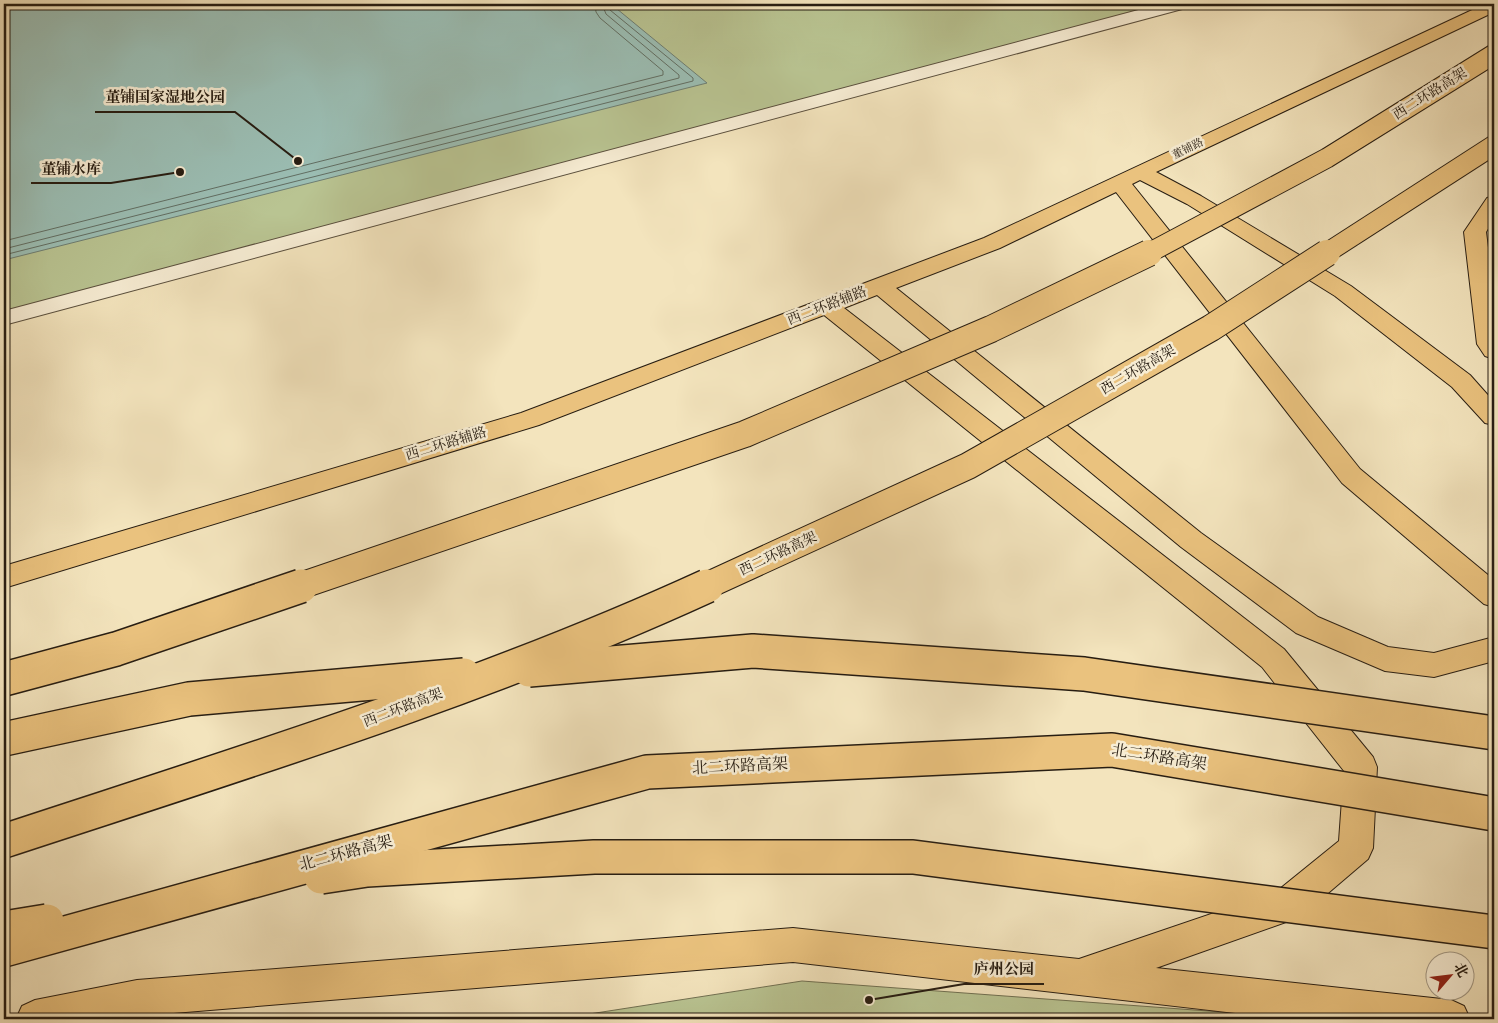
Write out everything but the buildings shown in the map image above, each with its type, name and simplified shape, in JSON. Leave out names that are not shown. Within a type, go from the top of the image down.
[{"type":"highway","name":"董铺路","points":[[880,286],[992,244],[1140,172],[1494,6]]},
{"type":"highway","name":"西二环路高架","points":[[4,679],[116,649],[745,434],[991,329],[1119,269],[1327,158],[1494,54]]},
{"type":"highway","name":"西二环路高架","points":[[4,841],[366,722],[619,626],[968,466],[1211,328],[1494,145]]},
{"type":"highway","points":[[1140,172],[1194,200],[1343,291],[1461,381],[1494,417]]},
{"type":"highway","points":[[1119,182],[1351,476],[1494,596]]},
{"type":"highway","points":[[1494,202],[1475,232],[1489,344],[1494,351]]},
{"type":"highway","points":[[880,286],[1191,540],[1307,625],[1385,659],[1434,665],[1494,649]]},
{"type":"highway","name":"西二环路辅路","points":[[4,577],[530,419],[880,286]]},
{"type":"highway","points":[[827,306],[1274,658],[1361,767],[1356,848],[1287,905],[1078,977]]},
{"type":"highway","points":[[4,739],[188,699],[753,651],[1084,674],[1494,733]]},
{"type":"highway","name":"北二环路高架","points":[[4,950],[647,772],[1112,750],[1494,814]]},
{"type":"highway","points":[[4,928],[367,870],[594,857],[913,857],[1494,932]]},
{"type":"highway","points":[[35,1019],[137,998],[793,945],[1451,1019]]},
{"type":"street","points":[[4,318],[1180,4]]},
{"type":"green space","points":[[4,4],[1180,4],[4,318]]},
{"type":"green space","points":[[802,981],[1316,1019],[557,1019]]},
{"type":"water","points":[[4,4],[611,4],[707,83],[4,260]]},
{"type":"place","name":"董铺国家湿地公园","points":[[298,161]]},
{"type":"place","name":"董铺水库","points":[[180,172]]},
{"type":"place","name":"庐州公园","points":[[869,1000]]}]
